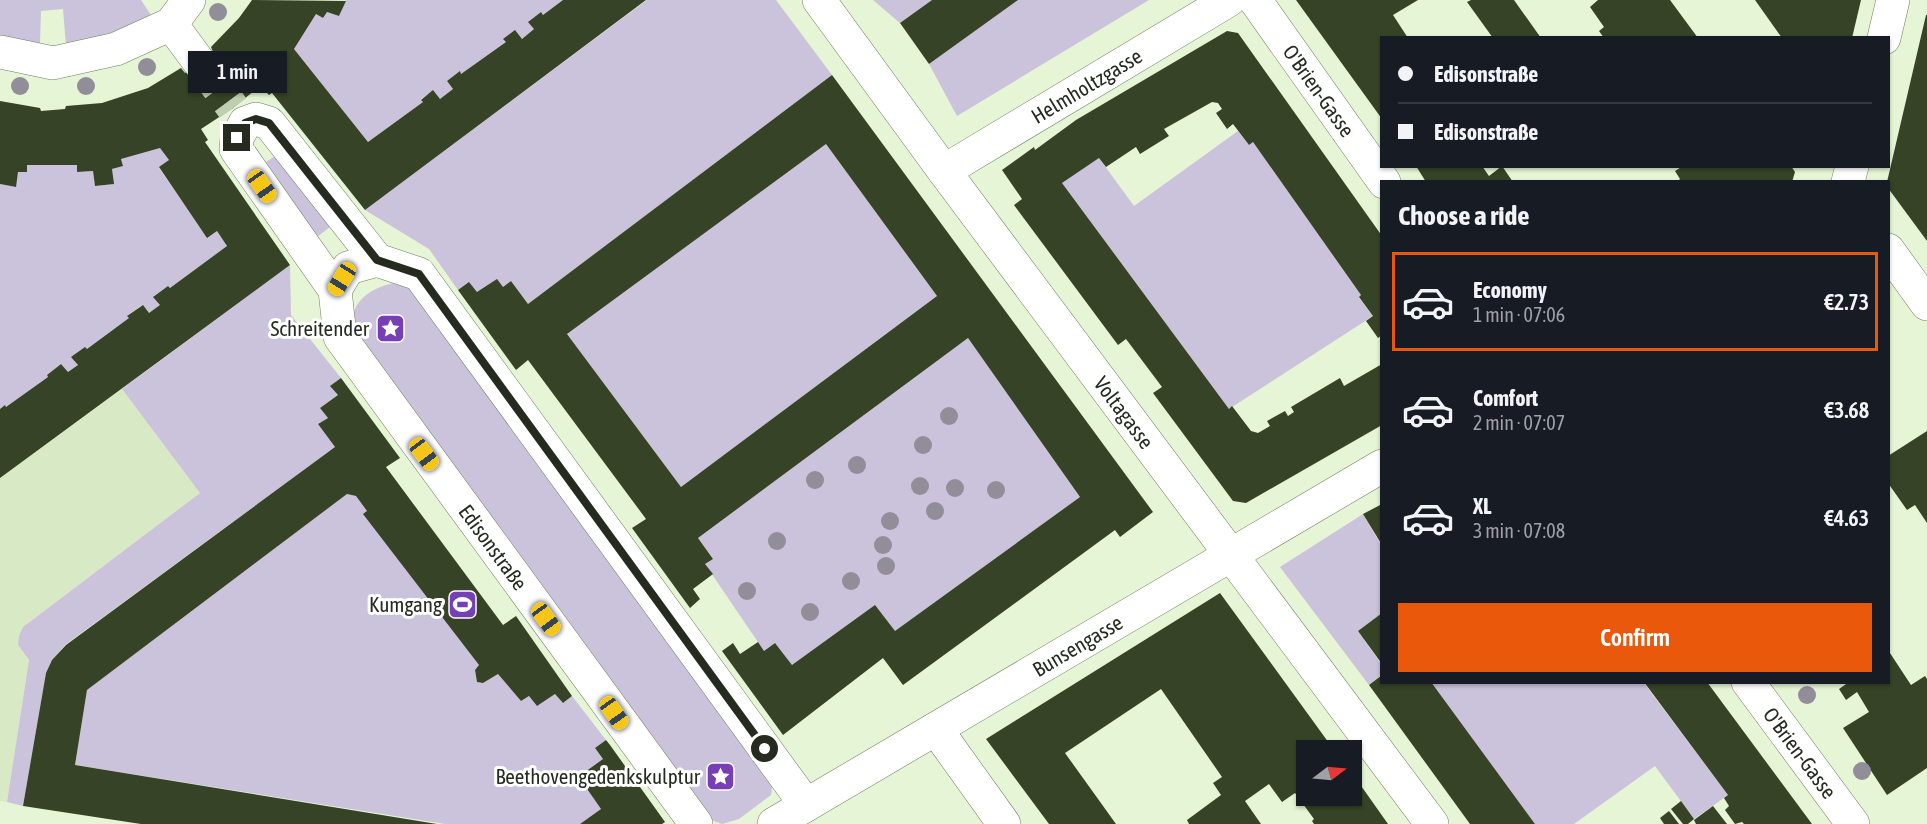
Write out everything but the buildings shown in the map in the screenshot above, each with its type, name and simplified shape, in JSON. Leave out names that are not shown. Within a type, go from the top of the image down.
[{"type":"street","name":"Voltagasse","points":[[819,0],[1432,824]]},
{"type":"street","name":"Helmholtzgasse","points":[[944,171],[1229,0]]},
{"type":"street","name":"O'Brien-Gasse","points":[[1255,0],[1382,180]]},
{"type":"street","points":[[1884,36],[1893,0]]},
{"type":"street","points":[[0,52],[53,63],[116,49],[180,12],[199,62]]},
{"type":"street","name":"Edisonstraße","points":[[377,260],[269,123],[239,116],[236,149],[335,290],[340,337],[696,824]]},
{"type":"street","points":[[1890,253],[1927,304]]},
{"type":"street","points":[[335,290],[348,268],[377,260],[419,274],[806,805]]},
{"type":"street","name":"Bunsengasse","points":[[774,824],[1380,467]]},
{"type":"street","name":"O'Brien-Gasse","points":[[1749,684],[1853,824]]},
{"type":"street","points":[[936,729],[1004,824]]},
{"type":"shaded area","points":[[0,0],[141,0],[151,15],[127,29],[66,45],[63,9],[41,11],[40,43],[22,44],[0,38]]},
{"type":"shaded area","points":[[345,0],[563,0],[543,15],[541,12],[529,21],[534,29],[522,39],[504,40],[506,42],[461,74],[459,72],[447,81],[453,89],[440,99],[433,91],[421,99],[423,102],[368,142],[294,49],[316,14],[323,18],[327,12],[339,16]]},
{"type":"shaded area","points":[[647,0],[776,0],[832,75],[528,304],[511,281],[503,287],[477,292],[469,283],[458,290],[429,249],[365,210]]},
{"type":"shaded area","points":[[873,0],[932,0],[900,23]]},
{"type":"shaded area","points":[[1018,0],[1149,0],[957,116],[929,64]]},
{"type":"shaded area","points":[[1238,131],[1249,145],[1253,142],[1361,295],[1359,298],[1373,316],[1229,409],[1062,183],[1099,158],[1134,206]]},
{"type":"shaded area","points":[[826,144],[937,296],[681,487],[567,334]]},
{"type":"shaded area","points":[[160,148],[169,160],[159,168],[207,237],[217,231],[227,246],[170,288],[168,286],[154,296],[160,305],[149,313],[142,305],[128,315],[129,318],[87,349],[85,347],[72,357],[78,365],[68,372],[61,364],[47,375],[48,377],[0,409],[0,184],[15,187],[18,172],[27,172],[27,165],[77,165],[77,172],[93,171],[95,186],[113,184],[112,169],[123,166],[121,159]]},
{"type":"shaded area","points":[[275,156],[330,227],[317,237],[266,162]]},
{"type":"shaded area","points":[[290,265],[291,315],[341,378],[331,386],[338,395],[320,408],[328,418],[318,424],[335,447],[65,645],[52,660],[46,673],[23,806],[7,802],[29,660],[18,645],[23,627],[200,493],[122,389]]},
{"type":"shaded area","points":[[401,282],[420,295],[773,780],[771,795],[739,819],[722,824],[709,819],[349,328],[354,311],[363,298],[381,287]]},
{"type":"shaded area","points":[[968,338],[1080,497],[895,631],[792,665],[775,643],[764,651],[705,564],[713,559],[698,538]]},
{"type":"shaded area","points":[[122,389],[200,493],[23,627],[18,645],[29,660],[7,802],[0,801],[0,478]]},
{"type":"shaded area","points":[[347,494],[356,496],[479,665],[475,670],[477,682],[483,683],[498,674],[521,701],[529,696],[537,706],[555,694],[563,703],[572,696],[606,740],[595,748],[603,759],[585,772],[592,781],[585,786],[601,809],[580,824],[445,824],[75,765],[87,690]]},
{"type":"shaded area","points":[[1363,514],[1380,543],[1380,614],[1358,631],[1380,663],[1380,676],[1369,685],[1280,567]]},
{"type":"shaded area","points":[[1432,684],[1645,684],[1728,795],[1694,819],[1655,766],[1574,824],[1535,824]]},
{"type":"tunnel","points":[[199,62],[233,108]]},
{"type":"place","name":"Schreitender","points":[[390,328]]},
{"type":"place","name":"Kumgang","points":[[463,604]]},
{"type":"place","name":"Beethovengedenkskulptur","points":[[721,776]]},
{"type":"route","points":[[237,138],[245,123],[256,119],[269,123],[377,260],[419,274],[765,749]]}]
